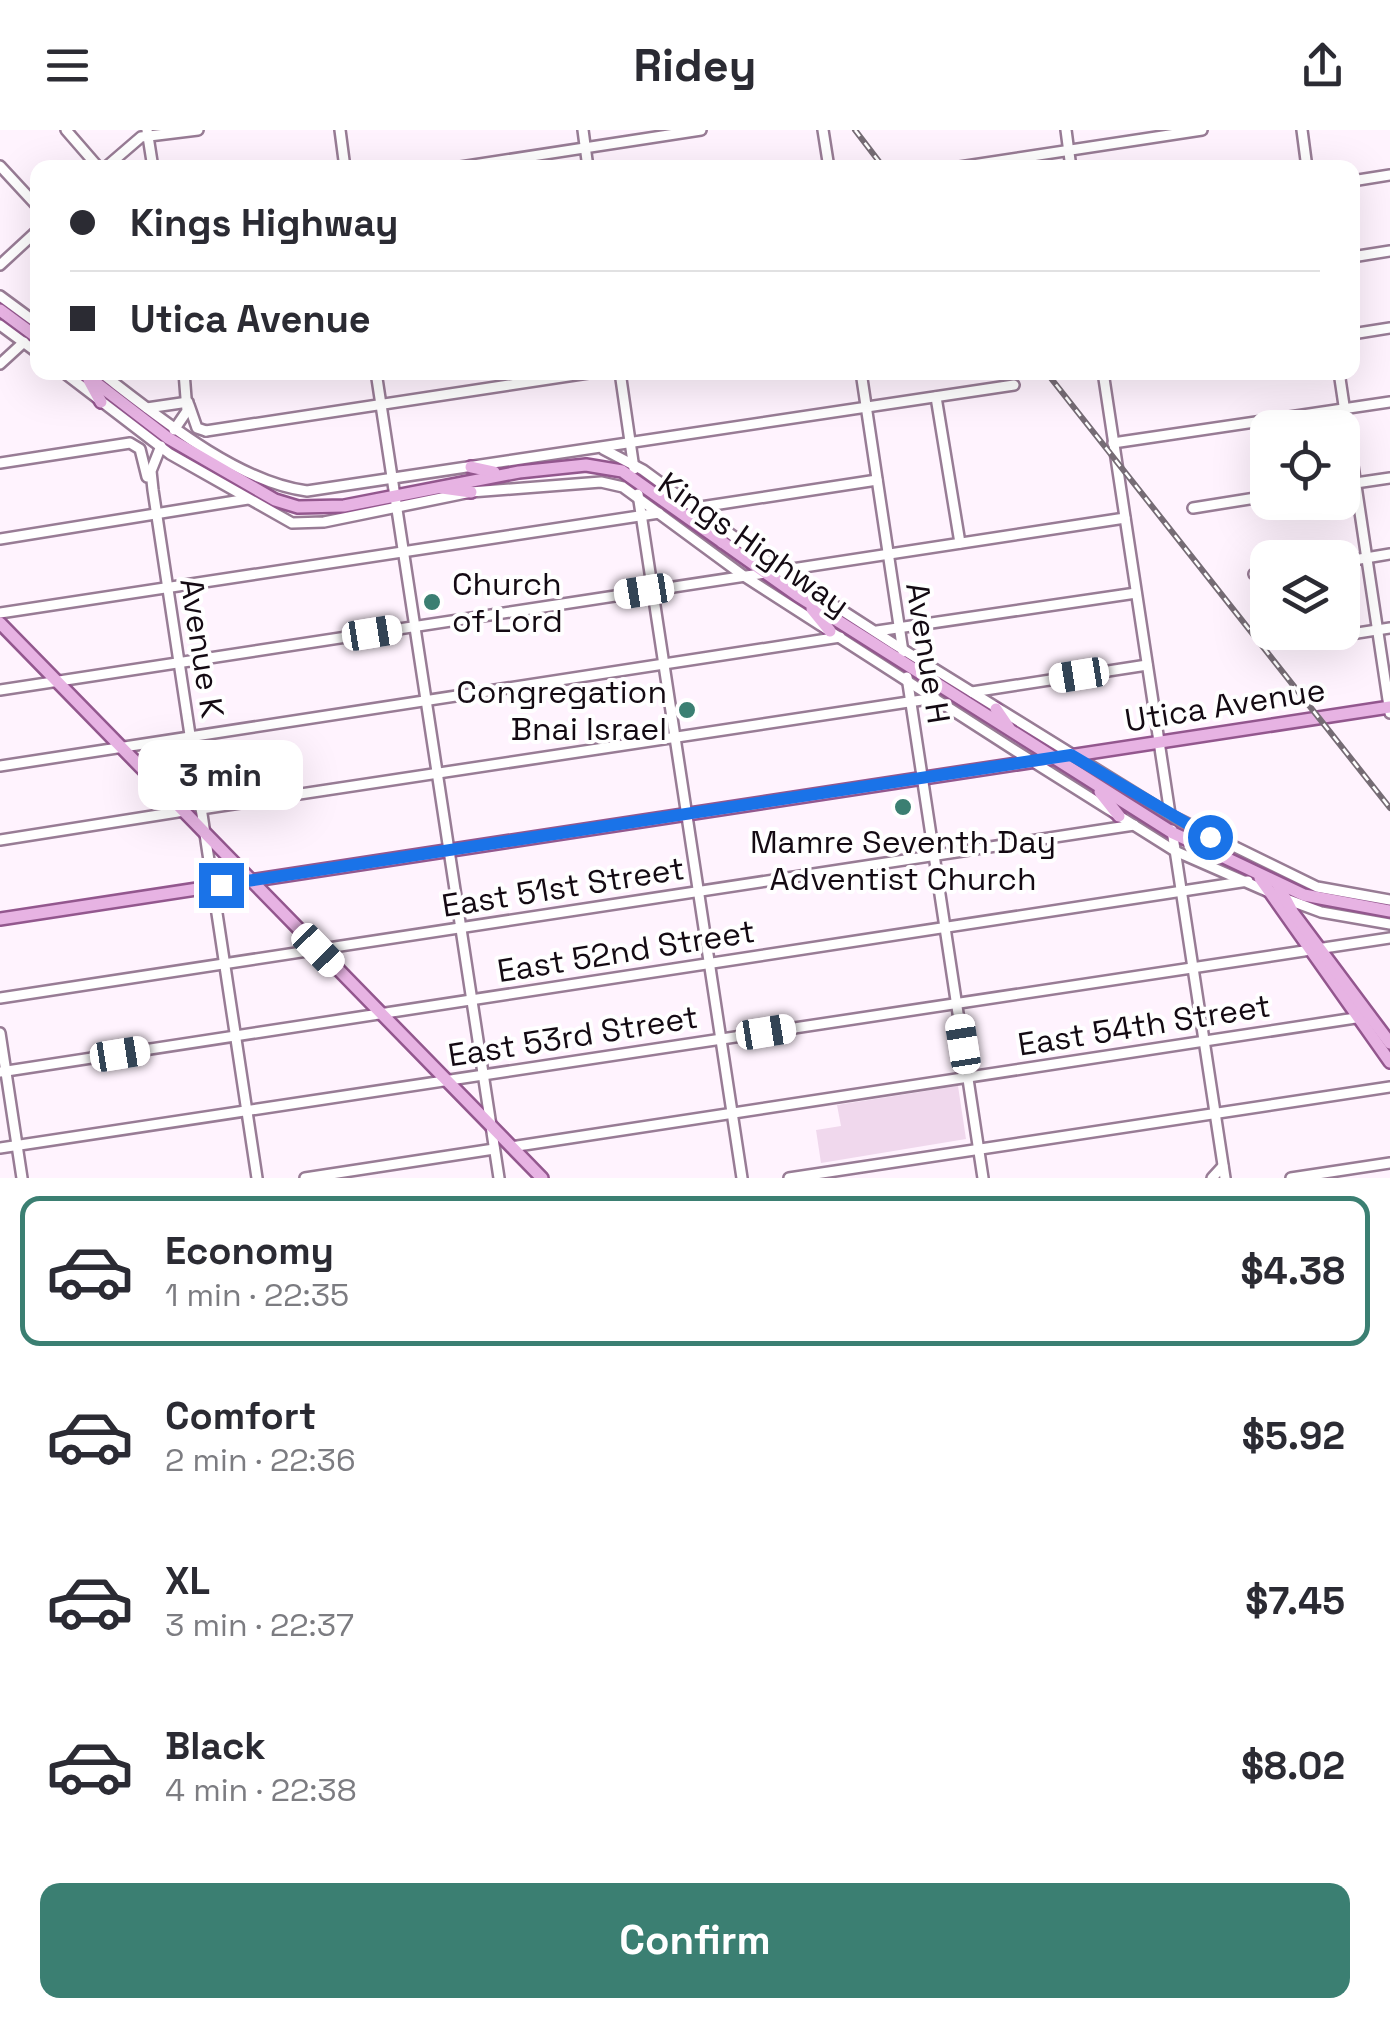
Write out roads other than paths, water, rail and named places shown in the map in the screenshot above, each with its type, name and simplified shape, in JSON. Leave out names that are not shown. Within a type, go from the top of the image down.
[{"type":"main road","points":[[0,310],[30,332]]},
{"type":"main road","points":[[92,380],[101,402]]},
{"type":"main road","name":"Kings Highway","points":[[97,380],[168,438],[286,504],[330,508],[396,500],[432,486],[586,465],[622,471],[806,602],[1052,759],[1173,833],[1259,876]]},
{"type":"main road","points":[[472,467],[503,474]]},
{"type":"main road","points":[[432,486],[471,492]]},
{"type":"main road","points":[[712,522],[724,545]]},
{"type":"main road","points":[[806,602],[835,634]]},
{"type":"main road","points":[[0,624],[542,1178]]},
{"type":"main road","points":[[996,709],[1011,732]]},
{"type":"main road","name":"Utica Avenue","points":[[0,919],[1390,709]]},
{"type":"main road","points":[[1094,785],[1118,816]]},
{"type":"main road","points":[[1259,876],[1284,898],[1314,949]]},
{"type":"main road","points":[[1272,888],[1364,1016],[1390,1062]]},
{"type":"main road","name":"Kings Highway","points":[[1272,888],[1390,910]]},
{"type":"main road","points":[[1364,1016],[1390,1042]]},
{"type":"street","points":[[66,130],[94,160]]},
{"type":"street","points":[[112,160],[148,134],[198,130]]},
{"type":"street","points":[[340,130],[344,160]]},
{"type":"street","points":[[582,130],[587,160]]},
{"type":"street","points":[[506,160],[701,130]]},
{"type":"street","points":[[823,130],[828,160]]},
{"type":"street","points":[[1066,130],[1071,160]]},
{"type":"street","points":[[1005,160],[1202,130]]},
{"type":"street","points":[[1302,130],[1307,160]]},
{"type":"street","points":[[148,134],[152,160]]},
{"type":"street","points":[[0,166],[30,198]]},
{"type":"street","points":[[1360,180],[1390,175]]},
{"type":"street","points":[[0,265],[30,237]]},
{"type":"street","points":[[1360,256],[1390,252]]},
{"type":"street","points":[[0,296],[30,319]]},
{"type":"street","points":[[0,325],[30,347]]},
{"type":"street","points":[[1360,333],[1390,328]]},
{"type":"street","points":[[0,364],[24,342]]},
{"type":"street","name":"Kings Highway","points":[[74,380],[101,402],[168,438],[278,519],[308,524],[396,500],[600,482],[638,496],[744,576],[1118,816],[1175,851],[1246,882],[1272,888]]},
{"type":"street","name":"Kings Highway","points":[[100,380],[147,408],[168,438],[198,443],[281,488],[328,489],[600,448],[633,464],[781,571],[902,650],[1170,815],[1240,853],[1317,887],[1390,900]]},
{"type":"street","points":[[185,380],[196,428],[206,431],[543,380]]},
{"type":"street","points":[[377,380],[499,1178]]},
{"type":"street","points":[[621,380],[742,1178]]},
{"type":"street","name":"Avenue H","points":[[862,380],[983,1178]]},
{"type":"street","points":[[1104,380],[1225,1178]]},
{"type":"street","points":[[1339,380],[1344,408]]},
{"type":"street","points":[[600,448],[1014,384]]},
{"type":"street","points":[[936,397],[960,543]]},
{"type":"street","points":[[147,408],[188,402]]},
{"type":"street","name":"Avenue K","points":[[188,402],[150,471],[257,1178]]},
{"type":"street","points":[[1114,443],[1390,402]]},
{"type":"street","points":[[198,443],[206,431]]},
{"type":"street","points":[[0,463],[130,443],[140,449],[153,490]]},
{"type":"street","points":[[1360,482],[1390,478]]},
{"type":"street","points":[[694,508],[877,480]]},
{"type":"street","points":[[0,539],[248,499]]},
{"type":"street","points":[[1193,508],[1250,499]]},
{"type":"street","points":[[0,613],[659,514]]},
{"type":"street","points":[[1360,514],[1390,709]]},
{"type":"street","points":[[0,690],[1125,518]]},
{"type":"street","points":[[1360,559],[1390,554]]},
{"type":"street","points":[[875,632],[1136,593]]},
{"type":"street","points":[[1360,633],[1390,628]]},
{"type":"street","points":[[0,766],[664,665],[835,634]]},
{"type":"street","points":[[970,693],[1147,664]]},
{"type":"street","points":[[201,809],[935,698]]},
{"type":"street","points":[[0,840],[184,811]]},
{"type":"street","name":"East 51st Street","points":[[0,998],[1134,825]]},
{"type":"street","name":"East 52nd Street","points":[[3,1071],[1182,892],[1246,882],[1259,876]]},
{"type":"street","points":[[1284,898],[1321,912],[1390,924]]},
{"type":"street","points":[[1372,940],[1374,922]]},
{"type":"street","name":"East 53rd Street","points":[[0,1148],[1390,938]]},
{"type":"street","name":"East 54th Street","points":[[510,1147],[1364,1016]]},
{"type":"street","points":[[0,1033],[22,1178]]},
{"type":"street","points":[[788,1178],[1390,1087]]},
{"type":"street","points":[[304,1178],[494,1149]]},
{"type":"street","points":[[1291,1178],[1390,1163]]},
{"type":"street","points":[[1212,1178],[1223,1166]]},
{"type":"railway","points":[[855,130],[878,160]]},
{"type":"railway","points":[[1052,380],[1390,808]]},
{"type":"place","name":"Church of Lord","points":[[432,602]]},
{"type":"place","name":"Congregation Bnai Israel","points":[[687,710]]},
{"type":"place","name":"Mamre Seventh Day Adventist Church","points":[[903,807]]}]
